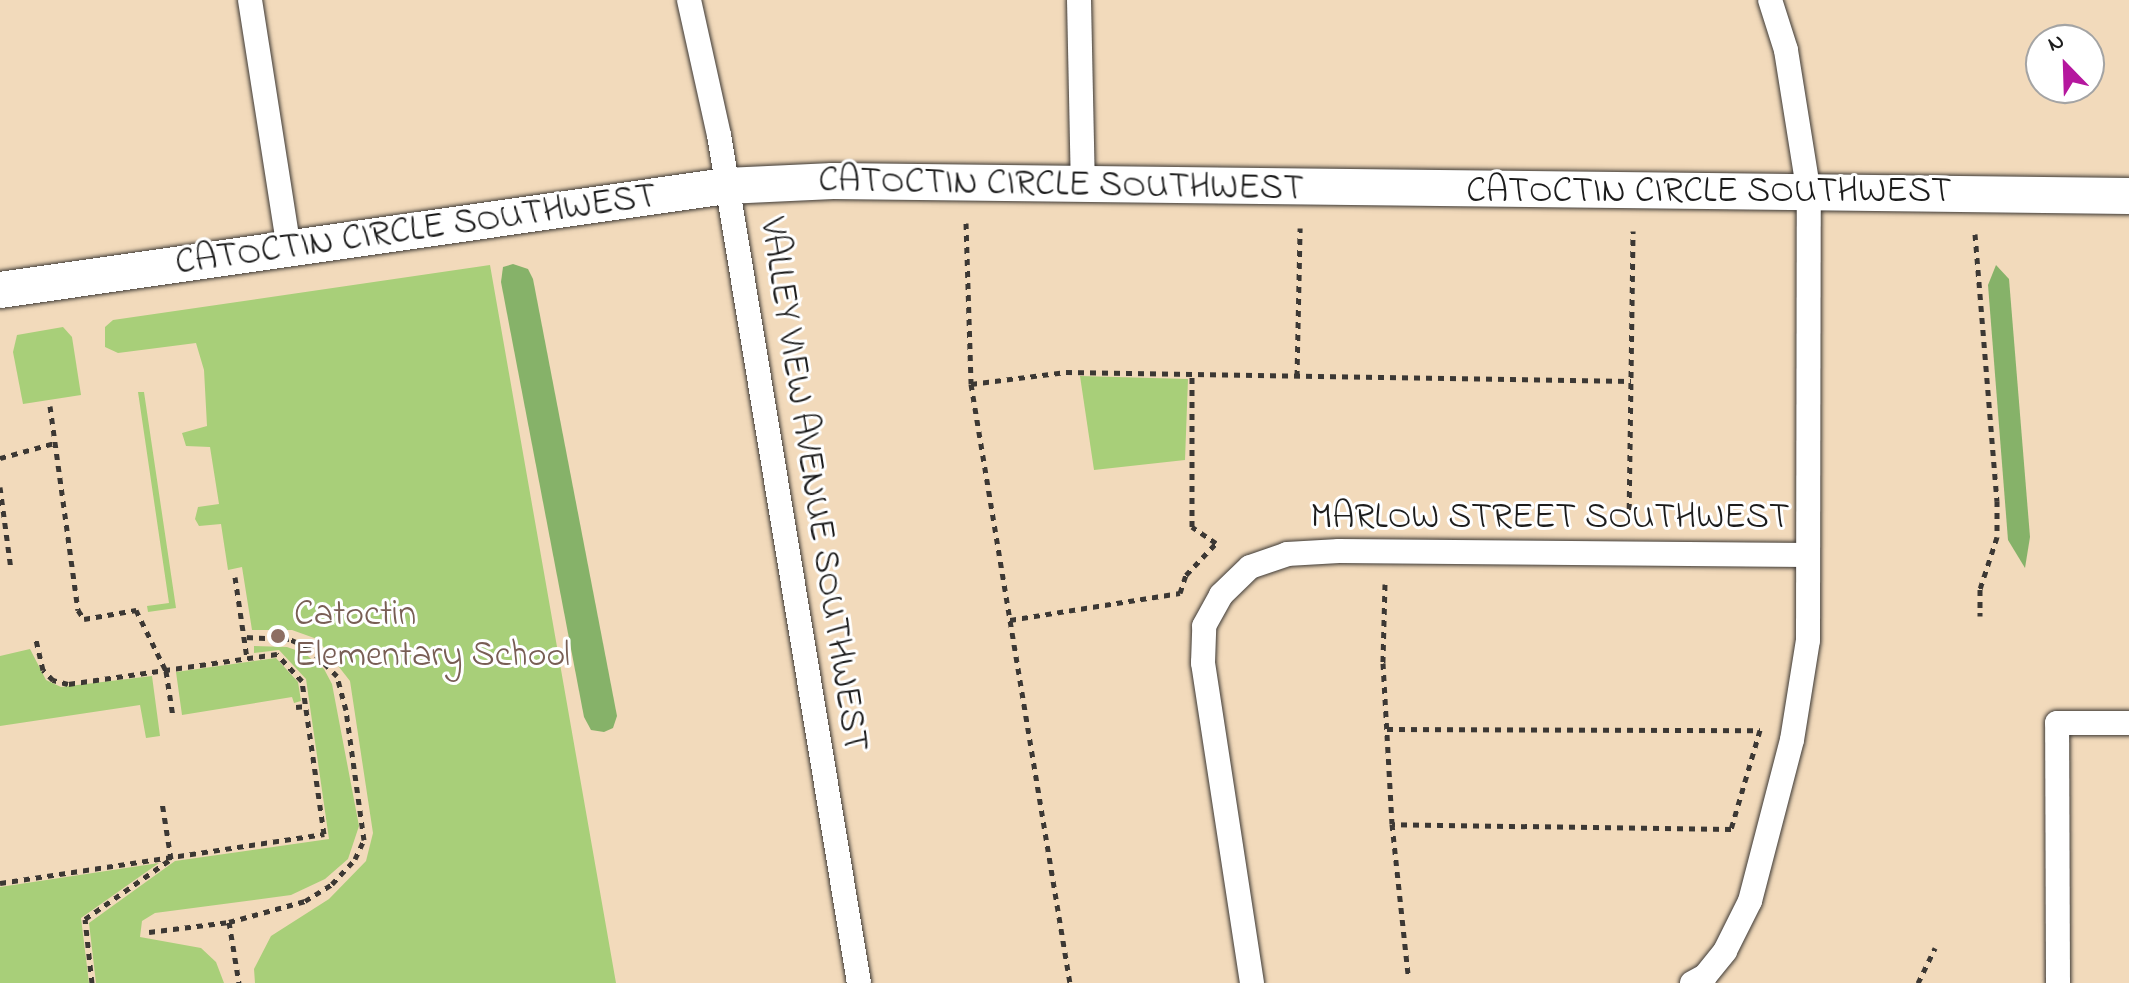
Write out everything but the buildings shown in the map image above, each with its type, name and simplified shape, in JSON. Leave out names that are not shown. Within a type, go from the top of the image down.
[{"type":"main road","name":"CATOCTIN CIRCLE SOUTHWEST","points":[[0,290],[726,186],[833,181],[2129,196]]},
{"type":"street","points":[[250,0],[289,249]]},
{"type":"street","name":"VALLEY VIEW AVENUE SOUTHWEST","points":[[689,0],[698,25],[726,186],[859,983]]},
{"type":"street","points":[[1079,0],[1083,186]]},
{"type":"street","points":[[1692,983],[1705,976],[1725,951],[1750,901],[1767,845],[1808,640],[1809,194],[1786,50],[1770,0]]},
{"type":"street","name":"MARLOW STREET SOUTHWEST","points":[[1252,983],[1203,663],[1204,626],[1221,595],[1250,567],[1287,554],[1339,551],[1808,555]]},
{"type":"street","points":[[2058,983],[2057,723],[2129,723]]},
{"type":"path","points":[[966,223],[971,384],[1070,983]]},
{"type":"path","points":[[1297,376],[1300,228]]},
{"type":"path","points":[[1629,521],[1633,231]]},
{"type":"path","points":[[1975,234],[1997,513],[1997,537],[1980,589],[1980,616]]},
{"type":"path","points":[[971,384],[1066,372],[1631,381]]},
{"type":"path","points":[[1010,620],[1180,593],[1186,575],[1216,543],[1192,527],[1192,374]]},
{"type":"path","points":[[50,406],[78,610],[84,619],[136,610],[166,671],[173,717]]},
{"type":"path","points":[[0,458],[55,443]]},
{"type":"path","points":[[0,487],[11,569]]},
{"type":"path","points":[[235,577],[247,658]]},
{"type":"path","points":[[1385,584],[1392,824],[1408,974]]},
{"type":"path","points":[[149,932],[229,922],[305,901],[332,884],[355,859],[364,840],[346,710],[337,676],[308,647],[289,639],[244,637]]},
{"type":"path","points":[[0,883],[324,834],[302,681],[277,654],[68,684],[53,680],[38,658],[36,639]]},
{"type":"path","points":[[296,707],[306,706]]},
{"type":"path","points":[[1387,729],[1760,730],[1731,829],[1392,824]]},
{"type":"path","points":[[162,802],[171,859]]},
{"type":"path","points":[[92,983],[85,919],[171,859]]},
{"type":"path","points":[[229,922],[239,983]]},
{"type":"path","points":[[1918,983],[1935,948]]},
{"type":"green space","points":[[513,264],[528,269],[533,279],[617,716],[613,728],[604,732],[591,730],[584,717],[501,282],[503,267]]},
{"type":"green space","points":[[490,265],[616,983],[255,983],[254,969],[271,936],[329,899],[366,861],[373,833],[350,681],[317,639],[292,630],[252,630],[242,567],[228,570],[221,524],[199,526],[195,519],[198,507],[219,504],[210,447],[186,446],[182,433],[207,426],[204,370],[196,343],[118,353],[105,347],[105,327],[113,320]]},
{"type":"green space","points":[[1996,265],[2009,279],[2030,537],[2025,568],[2008,540],[1988,285]]},
{"type":"green space","points":[[63,327],[72,337],[81,395],[23,404],[13,352],[17,335]]},
{"type":"green space","points":[[1080,376],[1188,379],[1185,460],[1094,470]]},
{"type":"green space","points":[[138,392],[144,392],[176,608],[148,612],[147,606],[169,603]]},
{"type":"green space","points":[[254,646],[287,647],[304,653],[324,669],[332,684],[359,826],[348,859],[325,879],[291,895],[155,913],[142,921],[140,937],[201,948],[216,962],[224,983],[96,983],[89,923],[175,861],[329,839],[306,679],[279,650],[254,653]]},
{"type":"green space","points":[[30,649],[46,680],[61,687],[152,676],[160,736],[146,738],[140,705],[0,726],[0,656]]},
{"type":"green space","points":[[276,658],[298,682],[301,701],[294,703],[292,697],[182,715],[176,672]]},
{"type":"green space","points":[[159,863],[81,918],[89,983],[0,983],[0,887]]},
{"type":"place","name":"Catoctin Elementary School","points":[[278,636]]}]
